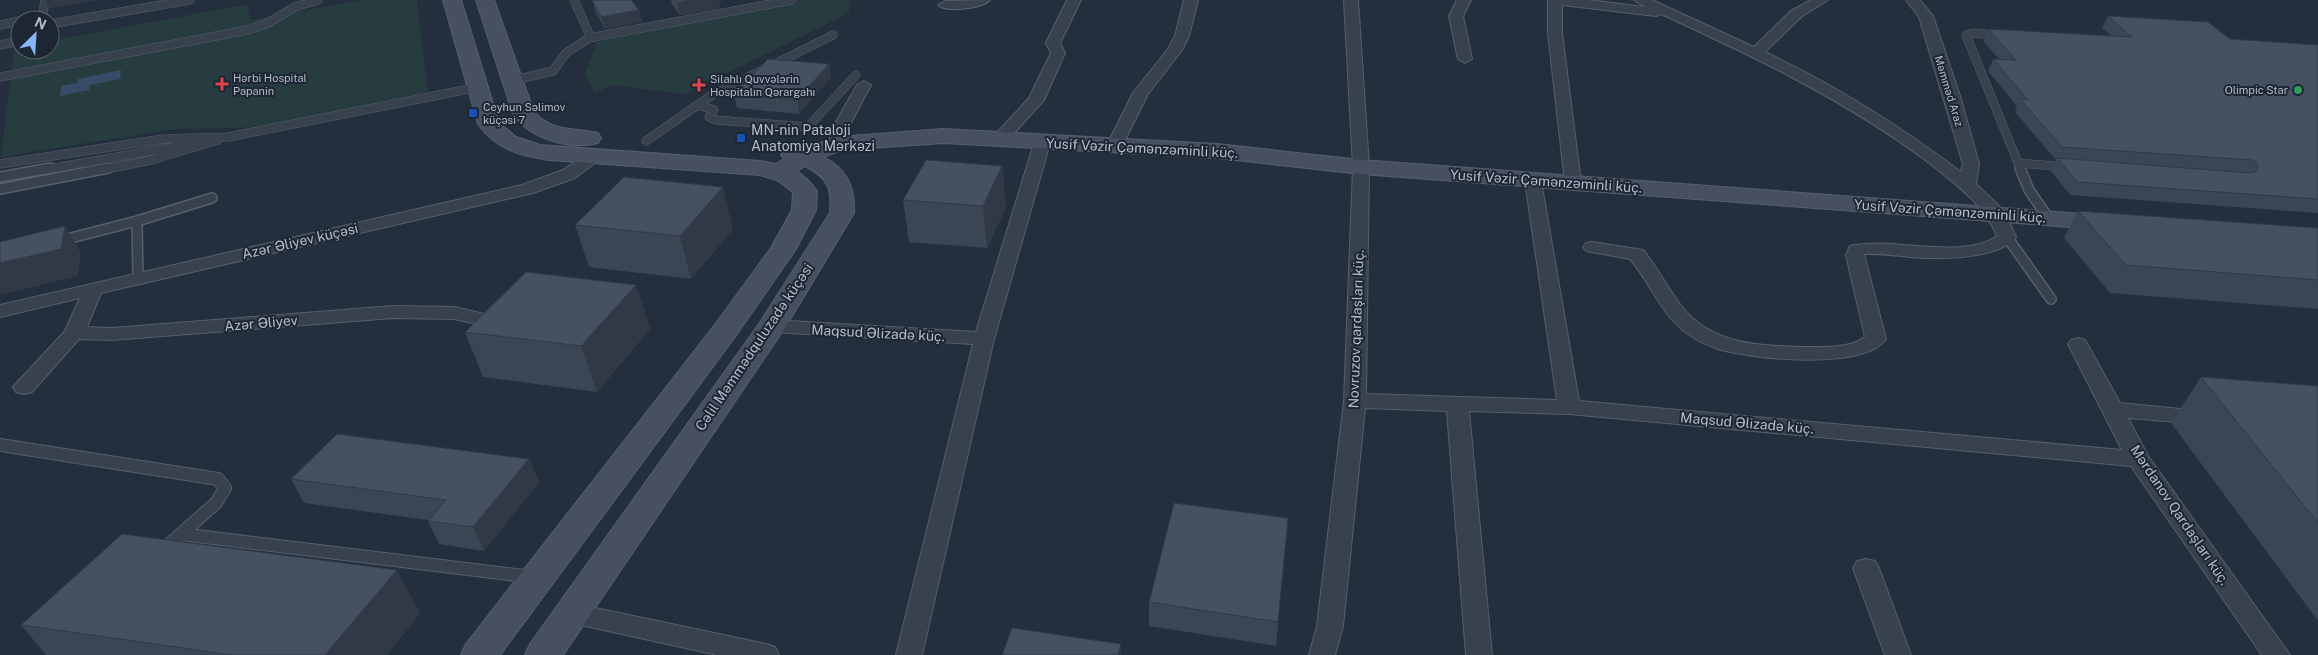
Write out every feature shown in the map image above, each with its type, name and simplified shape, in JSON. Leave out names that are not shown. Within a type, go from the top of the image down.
[{"type":"main road","points":[[452,0],[489,124],[501,139],[512,145],[530,150],[741,166],[780,172],[791,177],[805,191],[804,210],[783,249],[724,332],[479,655]]},
{"type":"main road","points":[[479,87],[514,80],[484,0]]},
{"type":"main road","name":"Cəlil Məmmədquluzadə küçəsi","points":[[514,80],[524,114],[530,123],[554,134],[762,150],[803,157],[826,168],[838,180],[843,190],[842,212],[772,326],[543,655]]},
{"type":"main road","name":"Yusif Vəzir Çəmənzəminli küç.","points":[[780,172],[803,157],[838,144],[943,136],[1001,138],[1042,143],[1217,151],[1361,167],[1533,181],[2135,225]]},
{"type":"main road","points":[[654,422],[700,428]]},
{"type":"street","points":[[945,5],[978,3],[983,0]]},
{"type":"street","points":[[1001,138],[1036,100],[1058,53],[1052,44],[1074,0]]},
{"type":"street","points":[[1115,145],[1141,93],[1175,50],[1182,36],[1191,0]]},
{"type":"street","name":"Novruzov qardaşları küç.","points":[[1322,655],[1330,626],[1355,400],[1361,167],[1351,0]]},
{"type":"street","points":[[1464,0],[1456,16],[1465,59]]},
{"type":"street","points":[[1573,183],[1555,33],[1556,0],[1670,13]]},
{"type":"street","points":[[1592,247],[1636,254],[1670,304],[1689,326],[1714,341],[1746,349],[1828,353],[1864,348],[1873,344],[1876,339],[1855,255],[1856,250],[1874,248],[1931,253],[1994,245],[2004,241],[2007,237],[1997,215],[1956,175],[1859,106],[1757,52],[1641,0]]},
{"type":"street","points":[[1757,52],[1796,14],[1821,0]]},
{"type":"street","name":"Məmməd Araz","points":[[1913,0],[1926,16],[1952,96],[1971,164],[1966,186]]},
{"type":"street","points":[[838,144],[837,134],[860,80]]},
{"type":"street","points":[[909,655],[984,339],[1042,143]]},
{"type":"street","name":"Azər Əliyev küçəsi","points":[[0,312],[527,189],[569,174],[594,156]]},
{"type":"street","points":[[1533,181],[1569,407]]},
{"type":"street","points":[[24,387],[74,333],[93,290]]},
{"type":"street","name":"Azər Əliyev","points":[[74,333],[112,334],[393,312],[455,313],[494,322]]},
{"type":"street","name":"Maqsud Əlizadə küç.","points":[[772,326],[984,339]]},
{"type":"street","name":"Mərdanov Qardaşları küç.","points":[[2078,344],[2138,459],[2277,655]]},
{"type":"street","name":"Maqsud Əlizadə küç.","points":[[1355,400],[1569,407],[2138,459]]},
{"type":"street","points":[[1457,403],[1479,655]]},
{"type":"street","points":[[2113,410],[2226,419]]},
{"type":"street","points":[[1866,568],[1898,655]]},
{"type":"street","points":[[572,612],[766,655]]},
{"type":"lane","points":[[60,22],[190,0]]},
{"type":"lane","points":[[0,77],[248,30],[266,24],[295,7],[318,0]]},
{"type":"lane","points":[[574,0],[588,31],[589,38]]},
{"type":"lane","points":[[514,80],[556,69],[566,53],[589,38],[792,0]]},
{"type":"lane","points":[[2003,36],[1973,33],[1966,35],[2029,190],[2049,219]]},
{"type":"lane","points":[[646,141],[668,123],[698,105],[774,62],[833,35]]},
{"type":"lane","points":[[698,105],[712,108],[714,110],[709,116],[716,120],[804,127],[813,124],[860,80]]},
{"type":"lane","points":[[0,177],[228,137],[479,87]]},
{"type":"lane","points":[[0,164],[163,139],[228,137]]},
{"type":"lane","points":[[0,189],[152,160],[228,137]]},
{"type":"lane","points":[[2018,163],[2078,167]]},
{"type":"lane","points":[[46,244],[137,221],[212,198]]},
{"type":"lane","points":[[137,221],[138,279]]},
{"type":"lane","points":[[2007,237],[2051,299]]},
{"type":"lane","points":[[0,445],[218,479],[225,488],[216,502],[153,559]]},
{"type":"lane","points":[[181,534],[537,577]]},
{"type":"green space","name":"Hərbi Hospital Papanin","points":[[361,0],[417,0],[428,92],[281,123],[237,128],[166,130],[1,157],[12,60],[60,60],[60,39],[248,4],[250,20]]},
{"type":"green space","points":[[801,0],[850,0],[849,13],[685,94],[612,85],[595,93],[585,74],[597,42]]},
{"type":"water","points":[[121,70],[120,79],[90,85],[89,90],[60,96],[61,86],[77,83],[78,79]]},
{"type":"building","points":[[592,0],[631,0],[639,10],[601,17]]},
{"type":"building","points":[[675,0],[693,0],[677,3]]},
{"type":"building","points":[[2108,16],[2208,22],[2230,39],[2318,45],[2318,199],[2077,182],[2057,158],[2251,173],[2257,171],[2258,167],[2256,162],[2252,160],[2062,147],[2020,99],[2028,100],[1993,59],[2016,60],[1988,29],[2132,37]]},
{"type":"building","points":[[768,59],[829,64],[797,100],[734,94]]},
{"type":"building","points":[[926,160],[1002,166],[983,206],[903,200]]},
{"type":"building","points":[[624,177],[723,187],[680,236],[575,225]]},
{"type":"building","points":[[2078,211],[2318,228],[2318,280],[2126,265]]},
{"type":"building","points":[[65,226],[61,249],[0,263],[0,242]]},
{"type":"building","points":[[526,272],[636,285],[581,346],[465,332]]},
{"type":"building","points":[[2201,377],[2318,386],[2318,523]]},
{"type":"building","points":[[337,434],[529,459],[473,527],[428,521],[446,500],[291,479]]},
{"type":"building","points":[[1174,503],[1288,518],[1278,622],[1149,602]]},
{"type":"building","points":[[122,534],[397,570],[325,655],[232,655],[21,625]]},
{"type":"building","points":[[1012,628],[1121,644],[1118,655],[1002,655]]},
{"type":"place","name":"Hərbi Hospital Papanin","points":[[222,84]]},
{"type":"place","name":"Silahlı Quvvələrin Hospitalın Qərargahı","points":[[699,85]]},
{"type":"place","name":"Olimpic Star","points":[[2298,90]]},
{"type":"place","name":"Ceyhun Səlimov küçəsi 7","points":[[473,113]]},
{"type":"place","name":"MN-nin Pataloji Anatomiya Mərkəzi","points":[[741,138]]}]
